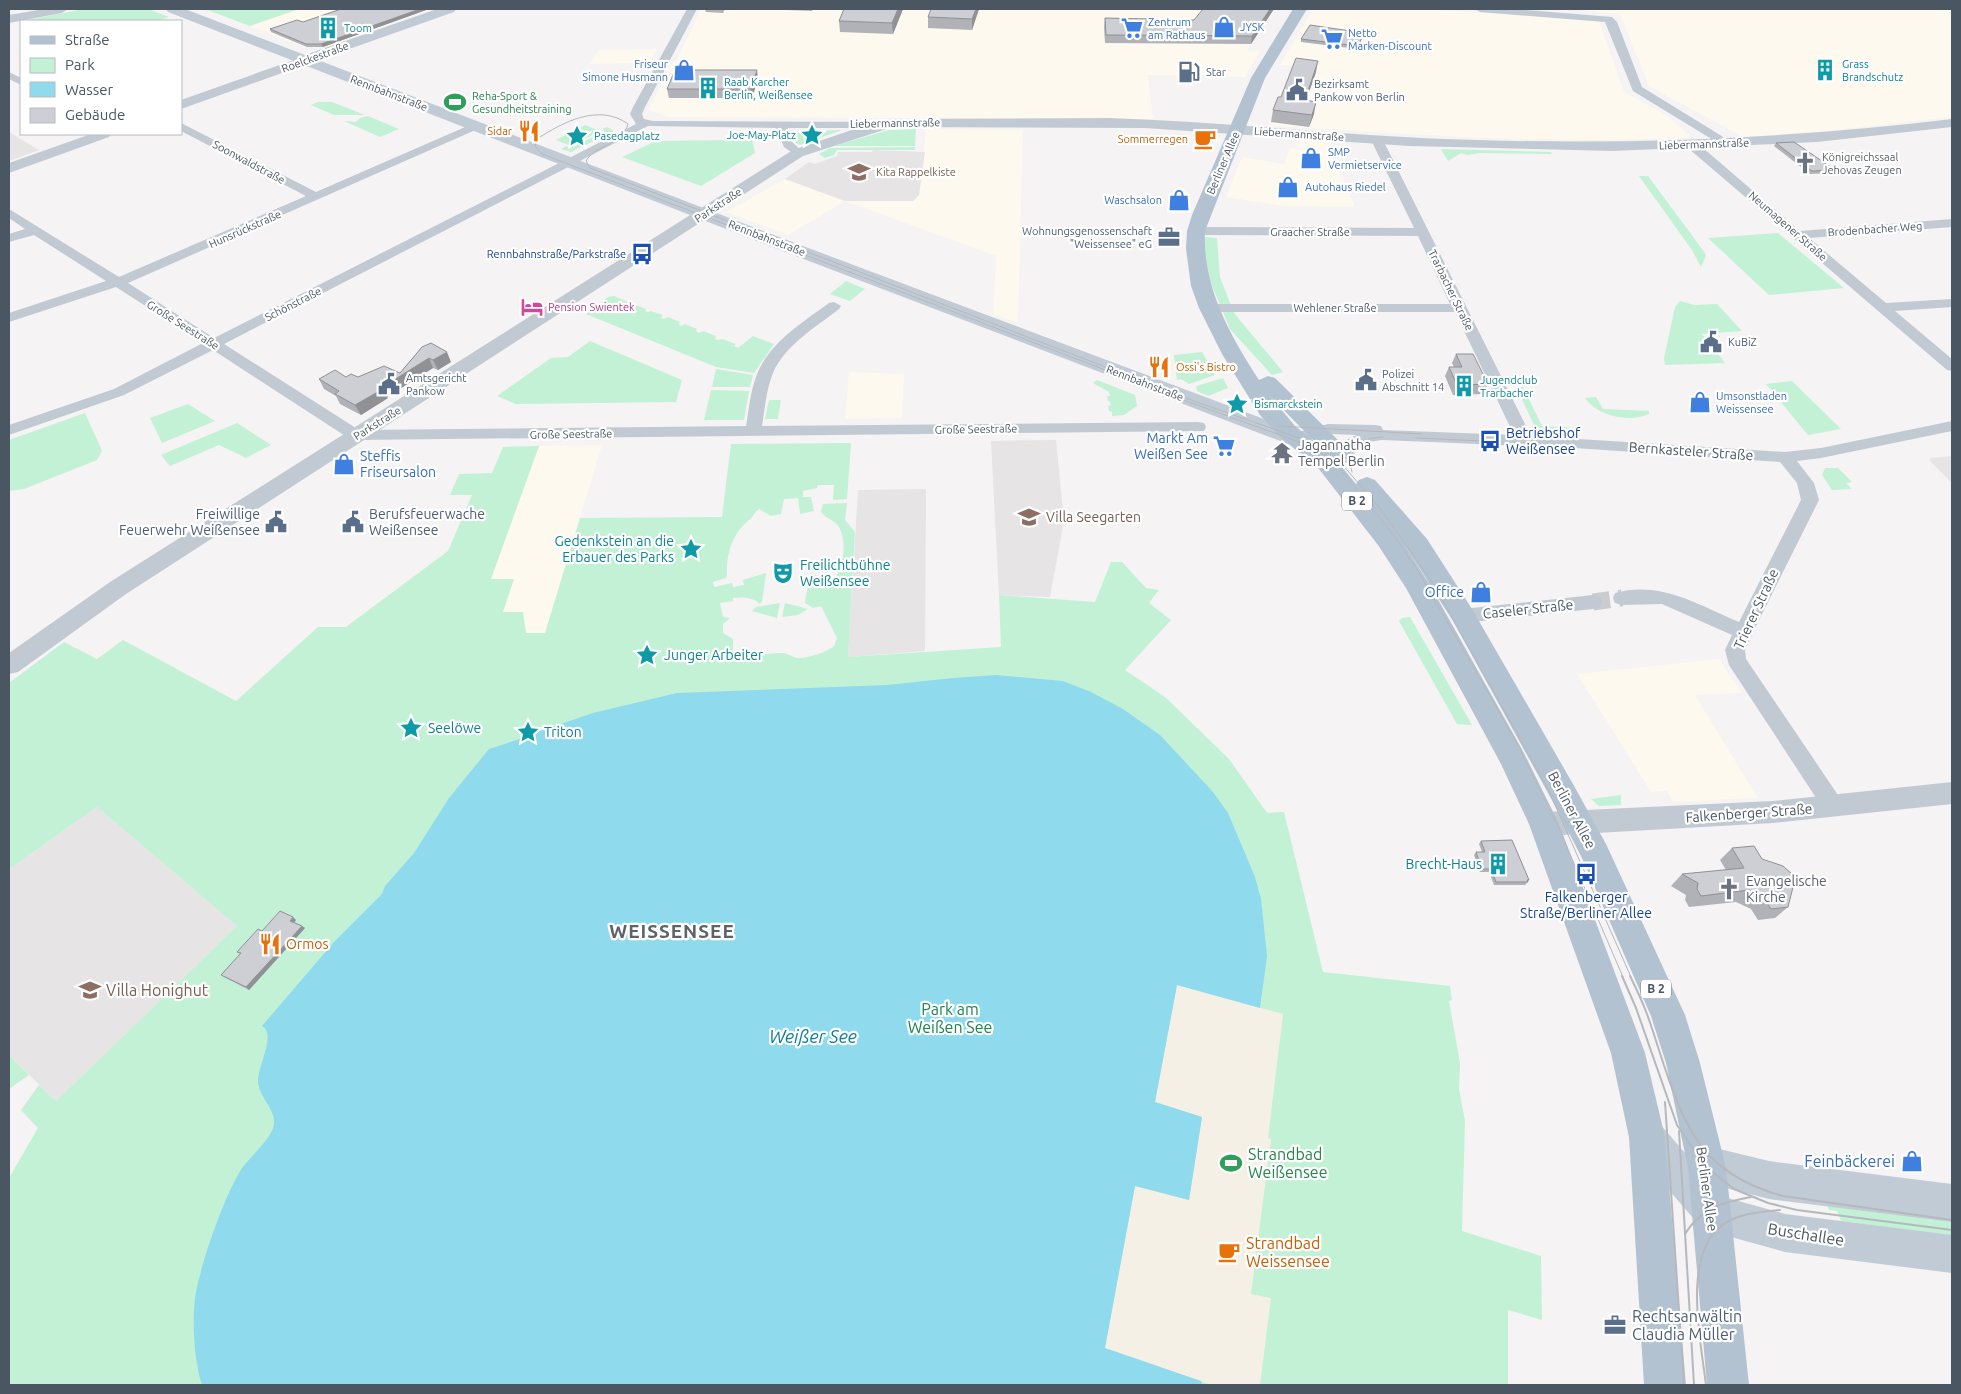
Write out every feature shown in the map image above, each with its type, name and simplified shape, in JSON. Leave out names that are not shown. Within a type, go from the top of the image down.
[{"type":"main road","name":"Rennbahnstraße","points":[[173,9],[704,214],[1307,435]]},
{"type":"main road","name":"Roelckestraße","points":[[305,60],[449,9]]},
{"type":"main road","name":"Berliner Allee","points":[[1300,9],[1258,78],[1210,191],[1196,232],[1197,266],[1209,308],[1254,390],[1278,421],[1307,435],[1351,466],[1418,545],[1463,616],[1595,853],[1668,1016],[1683,1063],[1692,1169],[1712,1213],[1728,1385]]},
{"type":"main road","name":"Berliner Allee","points":[[1307,435],[1327,464],[1386,539],[1416,584],[1514,761],[1544,824],[1628,1053],[1647,1137],[1664,1385]]},
{"type":"main road","points":[[1647,1137],[1692,1169],[1952,1203]]},
{"type":"main road","points":[[1652,1200],[1692,1169]]},
{"type":"main road","name":"Buschallee","points":[[1712,1213],[1785,1233],[1952,1254]]},
{"type":"street","points":[[9,19],[62,9]]},
{"type":"street","points":[[646,123],[639,121],[636,114],[692,9]]},
{"type":"street","points":[[1480,9],[1608,19],[1612,22],[1637,89],[1726,143]]},
{"type":"street","name":"Roelckestraße","points":[[182,105],[305,60]]},
{"type":"street","points":[[9,75],[20,81]]},
{"type":"street","name":"Liebermannstraße","points":[[646,123],[880,125],[892,123],[1102,122],[1191,125],[1378,140],[1524,146],[1692,145],[1858,134],[1952,123]]},
{"type":"street","points":[[570,162],[646,123]]},
{"type":"street","points":[[782,124],[781,128],[789,148],[798,153]]},
{"type":"street","name":"Parkstraße","points":[[9,665],[118,588],[798,153],[880,125]]},
{"type":"street","name":"Hunsrückstraße","points":[[9,318],[136,276],[476,126]]},
{"type":"street","name":"Soonwaldstraße","points":[[182,127],[317,197]]},
{"type":"street","points":[[9,168],[101,135]]},
{"type":"street","name":"Trarbacher Straße","points":[[1378,140],[1525,441]]},
{"type":"street","name":"Neumagener Straße","points":[[1692,145],[1952,367]]},
{"type":"street","name":"Schönstraße","points":[[9,430],[119,392],[570,162]]},
{"type":"street","name":"Große Seestraße","points":[[9,213],[356,436],[1198,427]]},
{"type":"street","name":"Brodenbacher Weg","points":[[1798,234],[1952,223]]},
{"type":"street","points":[[9,238],[35,230]]},
{"type":"street","name":"Graacher Straße","points":[[1196,232],[1423,232]]},
{"type":"street","points":[[1883,308],[1952,302]]},
{"type":"street","points":[[753,432],[763,380],[770,364],[785,346],[834,306]]},
{"type":"street","name":"Wehlener Straße","points":[[1209,308],[1460,308]]},
{"type":"street","name":"Bernkasteler Straße","points":[[1351,466],[1345,452],[1350,445],[1364,438],[1382,435],[1525,441],[1785,457],[1821,453],[1952,426]]},
{"type":"street","name":"Bernkasteler Straße","points":[[1307,435],[1338,429],[1394,431],[1427,436]]},
{"type":"street","name":"Trierer Straße","points":[[1785,457],[1807,485],[1811,493],[1810,500],[1743,632],[1735,650],[1736,660],[1742,672],[1834,807]]},
{"type":"street","points":[[1622,598],[1656,596],[1666,598],[1743,632]]},
{"type":"street","name":"Caseler Straße","points":[[1463,616],[1593,602]]},
{"type":"street","name":"Falkenberger Straße","points":[[1544,824],[1834,807],[1952,793]]},
{"type":"shaded area","name":"Toom","points":[[299,9],[432,9],[327,47],[304,47],[250,26]]},
{"type":"shaded area","points":[[701,9],[1275,9],[1247,50],[1260,51],[1245,77],[1145,75],[1148,76],[1153,119],[668,117],[648,110],[673,62],[676,62]]},
{"type":"shaded area","points":[[1313,9],[1425,9],[1599,21],[1624,92],[1668,116],[1691,138],[1591,140],[1479,138],[1269,126],[1275,109],[1279,109],[1294,66],[1280,65]]},
{"type":"shaded area","points":[[1570,9],[1952,9],[1952,117],[1836,130],[1743,137],[1649,86],[1620,14]]},
{"type":"shaded area","points":[[658,49],[648,63],[590,64],[598,50]]},
{"type":"shaded area","points":[[926,129],[1023,130],[1018,323],[993,314],[996,256],[845,201],[919,195]]},
{"type":"shaded area","points":[[9,132],[39,150],[9,161]]},
{"type":"shaded area","points":[[1300,140],[1331,142],[1332,152],[1355,207],[1283,206],[1226,197],[1242,157],[1284,164],[1290,148],[1297,149]]},
{"type":"shaded area","name":"Kita Rappelkiste","points":[[873,150],[925,152],[919,195],[913,201],[845,201],[785,179],[809,162],[815,164],[837,156],[838,152],[872,152]]},
{"type":"shaded area","points":[[785,179],[845,201],[788,235],[726,212]]},
{"type":"shaded area","points":[[849,372],[904,374],[902,418],[845,419]]},
{"type":"shaded area","name":"Villa Seegarten","points":[[1056,440],[1064,521],[1050,597],[999,595],[991,441]]},
{"type":"shaded area","points":[[602,445],[545,633],[526,633],[503,612],[491,579],[539,446]]},
{"type":"shaded area","points":[[1952,456],[1952,483],[1929,460],[1931,460],[1930,458]]},
{"type":"shaded area","points":[[926,489],[925,651],[848,657],[858,490]]},
{"type":"shaded area","points":[[1719,659],[1742,693],[1695,695],[1758,798],[1673,802],[1667,791],[1651,792],[1577,674]]},
{"type":"shaded area","name":"Villa Honighut","points":[[97,807],[237,926],[56,1101],[9,1055],[9,869]]},
{"type":"green space","points":[[84,9],[148,9],[169,17],[160,20],[28,20]]},
{"type":"green space","points":[[205,9],[299,9],[250,26]]},
{"type":"green space","points":[[318,102],[332,102],[365,115],[334,115],[311,105]]},
{"type":"green space","points":[[368,116],[399,129],[380,137],[344,121],[356,122],[360,118]]},
{"type":"green space","points":[[585,125],[597,130],[593,132],[596,133],[571,146],[556,140]]},
{"type":"green space","points":[[607,127],[614,131],[571,152],[561,149],[566,146],[571,148],[605,131],[602,129]]},
{"type":"green space","points":[[916,129],[915,146],[834,146],[889,130]]},
{"type":"green space","points":[[842,130],[800,145],[796,143],[792,131]]},
{"type":"green space","points":[[752,140],[755,153],[701,186],[622,157],[656,141]]},
{"type":"green space","points":[[915,147],[915,150],[837,150],[834,155],[825,158],[819,154],[830,148]]},
{"type":"green space","points":[[1441,149],[1551,152],[1552,154],[1481,153],[1467,155],[1461,153],[1448,161]]},
{"type":"green space","points":[[1639,176],[1648,176],[1705,253],[1706,256],[1701,267],[1692,250]]},
{"type":"green space","points":[[1778,233],[1844,288],[1769,295],[1708,238]]},
{"type":"green space","points":[[1203,237],[1217,238],[1220,277],[1234,313],[1283,372],[1272,375],[1230,329],[1203,264]]},
{"type":"green space","points":[[846,281],[865,289],[850,301],[830,294]]},
{"type":"green space","points":[[614,296],[628,302],[626,304],[633,304],[646,309],[645,311],[663,315],[661,318],[668,317],[680,322],[681,326],[685,324],[697,329],[696,331],[699,333],[703,331],[716,336],[715,339],[722,339],[736,344],[734,346],[738,348],[753,336],[774,344],[754,373],[716,367],[586,314],[608,297]]},
{"type":"green space","points":[[1680,301],[1694,305],[1717,304],[1742,331],[1702,334],[1725,363],[1665,365],[1664,358],[1675,307]]},
{"type":"green space","points":[[590,341],[682,380],[676,402],[516,404],[497,396],[551,358],[568,357]]},
{"type":"green space","points":[[1202,352],[1215,375],[1189,384],[1181,379],[1177,380],[1174,355]]},
{"type":"green space","points":[[716,369],[753,375],[750,387],[712,387]]},
{"type":"green space","points":[[1223,378],[1228,388],[1208,396],[1197,391],[1196,386]]},
{"type":"green space","points":[[1097,380],[1135,395],[1137,406],[1124,415],[1112,416],[1108,406],[1111,405],[1107,396],[1110,396],[1109,392],[1093,383]]},
{"type":"green space","points":[[1792,381],[1841,429],[1808,435],[1766,384]]},
{"type":"green space","points":[[1516,387],[1523,387],[1542,426],[1576,428],[1578,431],[1537,431]]},
{"type":"green space","points":[[711,390],[749,391],[744,420],[704,420]]},
{"type":"green space","points":[[1596,397],[1603,409],[1649,411],[1649,414],[1632,418],[1614,416],[1598,409],[1585,398]]},
{"type":"green space","points":[[769,400],[781,400],[778,419],[765,419]]},
{"type":"green space","points":[[188,404],[215,421],[162,443],[150,418]]},
{"type":"green space","points":[[85,413],[102,451],[97,460],[24,489],[9,491],[9,440]]},
{"type":"green space","points":[[237,423],[271,445],[246,458],[219,445],[170,466],[161,455]]},
{"type":"green space","name":"Park am Weißen See","points":[[851,443],[847,499],[833,500],[834,485],[818,485],[817,488],[803,491],[803,497],[811,497],[814,511],[800,514],[798,498],[784,499],[781,514],[771,516],[759,509],[742,526],[734,538],[729,552],[726,578],[713,582],[714,587],[732,583],[733,587],[744,585],[743,580],[766,573],[762,602],[760,604],[754,600],[744,598],[733,598],[733,601],[720,603],[723,617],[730,618],[723,624],[723,633],[733,639],[733,652],[751,656],[783,653],[801,658],[819,654],[834,646],[837,638],[821,606],[813,608],[805,603],[810,573],[828,579],[827,582],[831,583],[839,571],[843,556],[842,534],[839,527],[821,512],[823,504],[847,503],[845,520],[855,532],[848,657],[1001,647],[999,595],[1095,602],[1111,562],[1122,562],[1146,588],[1159,590],[1149,603],[1171,620],[1125,670],[1165,697],[1229,759],[1267,813],[1284,812],[1323,972],[1450,986],[1452,1000],[1449,1001],[1460,1063],[1459,1089],[1465,1121],[1462,1231],[1541,1256],[1542,1320],[1508,1310],[1508,1385],[9,1385],[9,1178],[38,1128],[21,1110],[39,1085],[56,1101],[237,926],[97,807],[9,869],[9,683],[64,642],[97,659],[123,640],[236,701],[318,627],[346,627],[448,551],[472,495],[450,495],[459,474],[492,473],[503,447],[539,446],[491,579],[514,579],[503,612],[523,612],[526,633],[545,633],[580,518],[722,517],[731,444]]},
{"type":"green space","points":[[1825,468],[1838,468],[1852,482],[1846,483],[1852,489],[1832,490],[1822,475]]},
{"type":"green space","points":[[780,603],[777,618],[752,611],[756,607]]},
{"type":"green space","points":[[785,603],[808,609],[798,615],[782,617]]},
{"type":"green space","points":[[1410,617],[1472,725],[1457,724],[1399,621],[1402,618]]},
{"type":"green space","points":[[1621,795],[1621,805],[1599,806],[1591,799]]},
{"type":"green space","points":[[9,1055],[29,1075],[9,1089]]},
{"type":"green space","points":[[1824,1197],[1952,1213],[1952,1236],[1841,1221],[1837,1211],[1829,1210]]},
{"type":"sand","name":"Strandbad Weißensee","points":[[1177,985],[1283,1014],[1268,1138],[1271,1139],[1251,1294],[1271,1298],[1260,1385],[1212,1385],[1105,1348],[1135,1186],[1189,1200],[1202,1117],[1155,1102]]},
{"type":"water","name":"Weißer See","points":[[996,675],[1063,681],[1091,692],[1123,709],[1160,735],[1213,792],[1228,813],[1255,877],[1261,899],[1267,956],[1260,1008],[1177,985],[1155,1102],[1202,1117],[1189,1200],[1135,1186],[1105,1348],[1201,1381],[1202,1385],[202,1385],[195,1354],[194,1319],[195,1298],[202,1269],[212,1234],[232,1185],[243,1167],[269,1136],[274,1124],[274,1119],[261,1093],[258,1082],[268,1036],[262,1026],[334,942],[382,894],[385,886],[414,853],[449,798],[489,749],[526,737],[526,732],[537,732],[593,713],[677,693],[887,685]]},
{"type":"building","name":"Toom","points":[[341,9],[420,9],[321,44],[306,44],[270,29],[297,20],[303,22]]},
{"type":"building","points":[[844,9],[898,9],[892,23],[839,21]]},
{"type":"building","points":[[931,9],[976,9],[972,19],[928,17]]},
{"type":"building","name":"Zentrum am Rathaus","points":[[1203,9],[1270,9],[1252,36],[1106,35],[1105,18],[1194,20]]},
{"type":"building","name":"Netto Marken-Discount","points":[[1310,25],[1364,33],[1358,46],[1301,39]]},
{"type":"building","name":"Bezirksamt Pankow von Berlin","points":[[1296,58],[1318,61],[1305,100],[1316,102],[1312,115],[1273,110],[1278,97],[1281,97]]},
{"type":"building","points":[[675,70],[757,70],[751,89],[667,89]]},
{"type":"building","points":[[1794,142],[1835,170],[1812,171],[1776,143]]},
{"type":"building","points":[[431,343],[447,352],[433,360],[429,358],[381,388],[383,389],[355,405],[335,394],[339,391],[319,379],[335,370],[346,377],[351,374],[358,377],[384,366],[400,373],[422,347]]},
{"type":"building","points":[[1456,354],[1473,354],[1488,384],[1457,385],[1449,367],[1462,367]]},
{"type":"building","name":"Brecht-Haus","points":[[1512,840],[1529,880],[1527,880],[1528,882],[1496,882],[1491,869],[1482,869],[1476,852],[1485,852],[1481,841]]},
{"type":"building","points":[[1754,846],[1762,859],[1783,866],[1792,874],[1793,887],[1788,907],[1771,909],[1763,897],[1749,890],[1701,896],[1697,889],[1698,883],[1682,874],[1744,868],[1732,848]]},
{"type":"building","name":"Ormos","points":[[280,911],[293,917],[290,921],[302,926],[246,987],[221,975],[241,953],[237,952],[258,929],[262,931]]},
{"type":"tunnel","points":[[1593,602],[1622,598]]},
{"type":"tram line","points":[[1623,977],[1557,824],[1513,736],[1418,571],[1396,538],[1332,459],[1302,443],[1186,401],[542,154],[535,146],[537,139],[581,117],[605,115],[617,118],[628,124],[625,131],[621,136],[590,155],[586,161],[590,168],[1191,400],[1308,441],[1334,455],[1379,507],[1431,580],[1548,789],[1631,977]]},
{"type":"tram line","points":[[1280,426],[1422,434]]},
{"type":"tram line","points":[[1352,472],[1348,456],[1354,447],[1367,439],[1383,437]]},
{"type":"tram line","points":[[1416,438],[1482,441]]},
{"type":"tram line","points":[[1622,976],[1636,1008],[1677,1125],[1705,1166],[1734,1189],[1768,1203],[1797,1210],[1952,1230]]},
{"type":"tram line","points":[[1630,976],[1647,1014],[1672,1089],[1688,1126],[1710,1156],[1726,1170],[1753,1186],[1783,1196],[1952,1220]]},
{"type":"tram line","points":[[1665,1102],[1684,1385]]},
{"type":"tram line","points":[[1679,1131],[1685,1234]]},
{"type":"tram line","points":[[1685,1234],[1698,1218],[1713,1208],[1731,1201],[1751,1197]]},
{"type":"tram line","points":[[1706,1385],[1697,1301],[1701,1258],[1709,1240],[1721,1226],[1735,1218],[1749,1214],[1780,1210]]},
{"type":"tram line","points":[[1685,1234],[1694,1385]]},
{"type":"place","name":"JYSK","points":[[1224,27]]},
{"type":"place","name":"Toom","points":[[328,28]]},
{"type":"place","name":"Zentrum am Rathaus","points":[[1132,28]]},
{"type":"place","name":"Netto Marken-Discount","points":[[1332,39]]},
{"type":"place","name":"Friseur Simone Husmann","points":[[684,70]]},
{"type":"place","name":"Grass Brandschutz","points":[[1825,70]]},
{"type":"place","name":"Star","points":[[1189,72]]},
{"type":"place","name":"Raab Karcher Berlin, Weißensee","points":[[708,88]]},
{"type":"place","name":"Bezirksamt Pankow von Berlin","points":[[1297,90]]},
{"type":"place","name":"Reha-Sport & Gesundheitstraining","points":[[455,102]]},
{"type":"place","name":"Sidar","points":[[529,131]]},
{"type":"place","name":"Joe-May-Platz","points":[[812,135]]},
{"type":"place","name":"Pasedagplatz","points":[[577,136]]},
{"type":"place","name":"Sommerregen","points":[[1205,139]]},
{"type":"place","name":"SMP Vermietservice","points":[[1311,158]]},
{"type":"place","name":"Königreichssaal Jehovas Zeugen","points":[[1805,163]]},
{"type":"place","name":"Kita Rappelkiste","points":[[859,172]]},
{"type":"place","name":"Autohaus Riedel","points":[[1288,187]]},
{"type":"place","name":"Waschsalon","points":[[1179,200]]},
{"type":"place","name":"Wohnungsgenossenschaft \"Weissensee\" eG","points":[[1169,237]]},
{"type":"place","name":"Rennbahnstraße/Parkstraße","points":[[642,254]]},
{"type":"place","name":"Pension Swientek","points":[[532,307]]},
{"type":"place","name":"KuBiZ","points":[[1711,342]]},
{"type":"place","name":"Ossi's Bistro","points":[[1159,367]]},
{"type":"place","name":"Polizei Abschnitt 14","points":[[1366,380]]},
{"type":"place","name":"Amtsgericht Pankow","points":[[389,384]]},
{"type":"place","name":"Jugendclub Trarbacher","points":[[1464,386]]},
{"type":"place","name":"Umsonstladen Weissensee","points":[[1700,402]]},
{"type":"place","name":"Bismarckstein","points":[[1237,404]]},
{"type":"place","name":"Betriebshof Weißensee","points":[[1490,441]]},
{"type":"place","name":"Markt Am Weißen See","points":[[1224,446]]},
{"type":"place","name":"Jagannatha Tempel Berlin","points":[[1282,453]]},
{"type":"place","name":"Steffis Friseursalon","points":[[344,464]]},
{"type":"place","name":"Villa Seegarten","points":[[1029,517]]},
{"type":"place","name":"Freiwillige Feuerwehr Weißensee","points":[[276,522]]},
{"type":"place","name":"Berufsfeuerwache Weißensee","points":[[353,522]]},
{"type":"place","name":"Gedenkstein an die Erbauer des Parks","points":[[691,549]]},
{"type":"place","name":"Freilichtbühne Weißensee","points":[[783,573]]},
{"type":"place","name":"Office","points":[[1481,592]]},
{"type":"place","name":"Junger Arbeiter","points":[[647,655]]},
{"type":"place","name":"Seelöwe","points":[[411,728]]},
{"type":"place","name":"Triton","points":[[528,732]]},
{"type":"place","name":"Brecht-Haus","points":[[1498,864]]},
{"type":"place","name":"Falkenberger Straße/Berliner Allee","points":[[1586,874]]},
{"type":"place","name":"Evangelische Kirche","points":[[1729,889]]},
{"type":"place","name":"Ormos","points":[[270,944]]},
{"type":"place","name":"Villa Honighut","points":[[90,990]]},
{"type":"place","name":"Feinbäckerei","points":[[1912,1161]]},
{"type":"place","name":"Strandbad Weißensee","points":[[1231,1163]]},
{"type":"place","name":"Strandbad Weissensee","points":[[1229,1252]]},
{"type":"place","name":"Rechtsanwältin Claudia Müller","points":[[1615,1325]]},
{"type":"district","name":"WEISSENSEE","points":[[672,931]]}]
